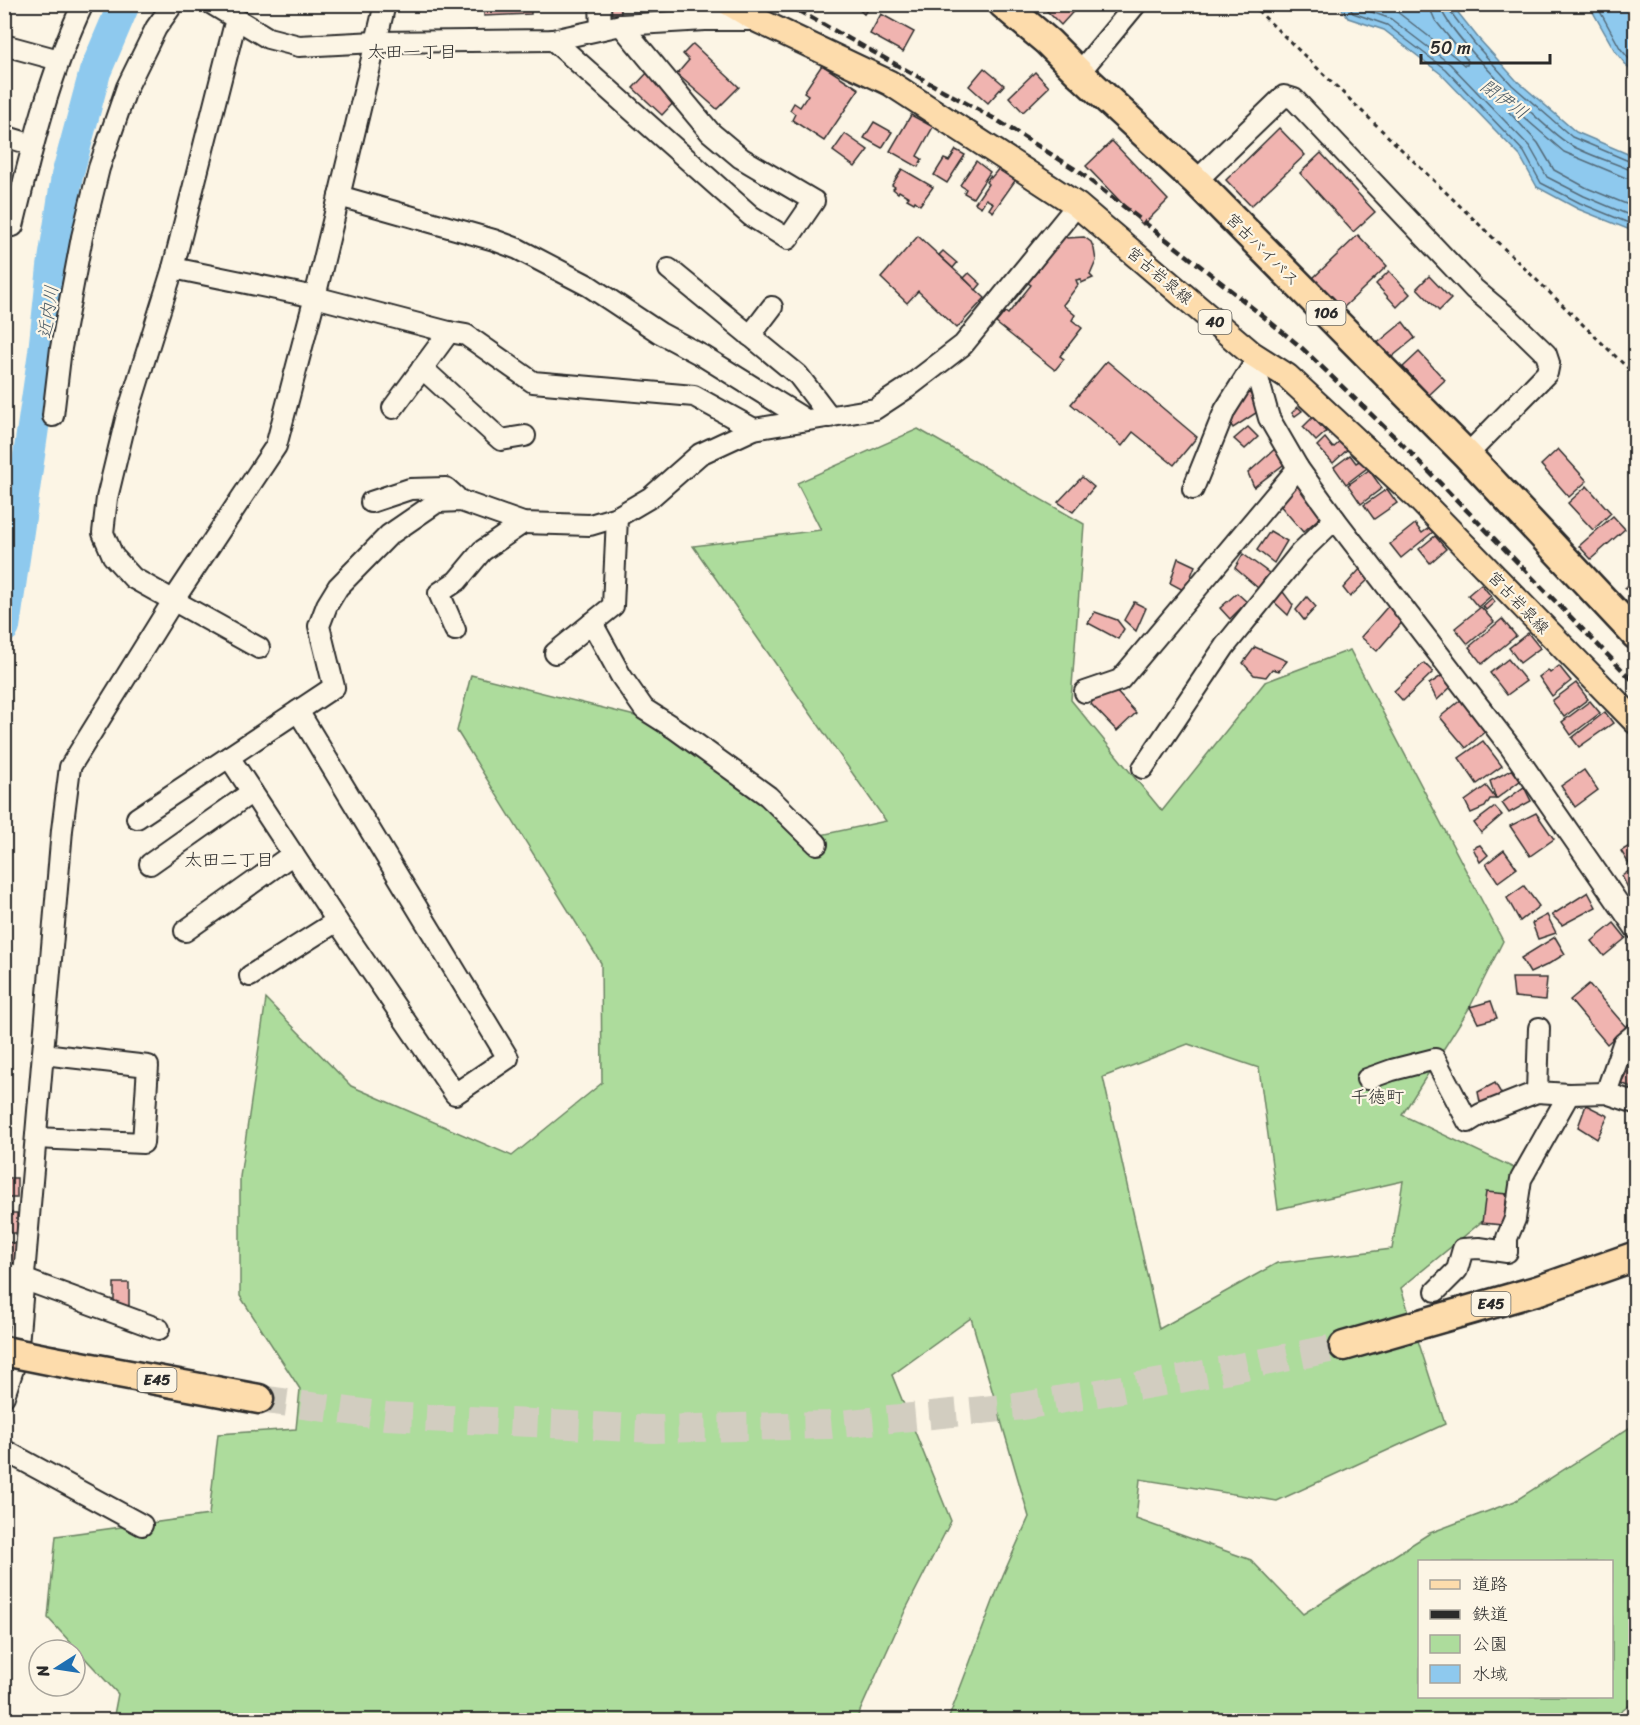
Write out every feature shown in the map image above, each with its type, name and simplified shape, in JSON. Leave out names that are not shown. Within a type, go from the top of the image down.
[{"type":"highway","name":"宮古バイパス","points":[[1003,4],[1048,42],[1196,181],[1467,454],[1634,630]]},
{"type":"highway","name":"E45","points":[[1344,1346],[1539,1290],[1635,1256]]},
{"type":"highway","name":"E45","points":[[4,1351],[259,1400]]},
{"type":"main road","name":"宮古岩泉線","points":[[730,4],[757,20],[890,83],[1077,205],[1253,359],[1287,376],[1417,497],[1635,722]]},
{"type":"street","points":[[53,416],[61,348],[80,248],[99,168],[127,87],[156,28],[173,4]]},
{"type":"street","points":[[212,4],[268,38],[299,46],[375,42],[553,40],[621,25],[705,20],[757,20]]},
{"type":"street","points":[[4,1396],[17,1357],[62,830],[70,767],[173,601],[276,446],[315,297],[385,4]]},
{"type":"street","points":[[600,4],[601,29]]},
{"type":"street","points":[[1079,73],[1136,4]]},
{"type":"street","points":[[13,226],[33,145],[78,6]]},
{"type":"street","points":[[236,19],[173,268],[126,420],[107,498],[103,533],[113,556],[133,578],[259,648]]},
{"type":"street","points":[[553,40],[751,216],[788,239],[814,201],[741,158],[710,132],[621,25]]},
{"type":"street","points":[[4,45],[59,60]]},
{"type":"street","points":[[1196,181],[1284,96],[1294,99],[1474,289],[1546,354],[1549,363],[1547,374],[1467,454]]},
{"type":"street","points":[[4,136],[33,145]]},
{"type":"street","points":[[339,196],[494,240],[518,249],[590,286],[660,333],[703,356],[806,420]]},
{"type":"street","points":[[137,818],[334,687],[320,626],[327,605],[338,587],[389,535],[437,502],[460,501],[523,523],[590,525],[617,518],[651,497],[700,454],[754,429],[875,409],[907,388],[963,345],[1077,205]]},
{"type":"street","points":[[173,268],[315,297],[449,333],[466,335],[533,382],[694,396],[754,429]]},
{"type":"street","points":[[669,268],[798,375],[830,417]]},
{"type":"street","points":[[750,336],[772,307]]},
{"type":"street","points":[[393,408],[449,333]]},
{"type":"street","points":[[1253,359],[1269,418],[1298,468],[1511,748],[1635,929]]},
{"type":"street","points":[[1193,489],[1225,410],[1253,359]]},
{"type":"street","points":[[422,369],[501,440],[525,436]]},
{"type":"street","points":[[1085,692],[1120,680],[1298,468]]},
{"type":"street","points":[[371,502],[410,489],[434,488],[446,488],[460,501]]},
{"type":"street","points":[[555,653],[613,606],[617,518]]},
{"type":"street","points":[[1143,768],[1225,646],[1300,552],[1335,519]]},
{"type":"street","points":[[455,630],[439,593],[458,581],[482,551],[523,523]]},
{"type":"street","points":[[592,623],[621,676],[644,709],[768,796],[817,843]]},
{"type":"street","points":[[229,757],[455,1094],[508,1058],[298,711]]},
{"type":"street","points":[[150,864],[252,792]]},
{"type":"street","points":[[185,931],[293,854]]},
{"type":"street","points":[[250,976],[337,921]]},
{"type":"street","points":[[1537,1092],[1539,1028]]},
{"type":"street","points":[[1606,1093],[1623,1044],[1635,1033]]},
{"type":"street","points":[[36,1138],[143,1143],[148,1066],[43,1054]]},
{"type":"street","points":[[1367,1079],[1435,1059],[1468,1122],[1481,1114],[1537,1092],[1606,1093],[1635,1103]]},
{"type":"street","points":[[1437,1291],[1457,1270],[1463,1249],[1479,1248],[1507,1252],[1507,1238],[1515,1219],[1521,1179],[1569,1094]]},
{"type":"street","points":[[4,1272],[159,1329]]},
{"type":"street","points":[[4,1450],[142,1525]]},
{"type":"path","points":[[1251,4],[1635,376]]},
{"type":"green space","points":[[918,429],[1084,524],[1071,700],[1162,811],[1265,682],[1350,650],[1503,941],[1470,1007],[1402,1115],[1535,1178],[1401,1288],[1445,1424],[1277,1501],[1140,1479],[1136,1519],[1251,1560],[1303,1614],[1430,1533],[1515,1501],[1635,1424],[1635,1700],[1609,1720],[948,1720],[1003,1575],[1029,1517],[971,1318],[892,1375],[951,1521],[905,1611],[856,1720],[113,1720],[118,1694],[87,1660],[87,1638],[66,1638],[48,1618],[56,1536],[209,1515],[218,1434],[296,1429],[300,1389],[240,1296],[240,1177],[266,999],[351,1086],[512,1156],[602,1083],[601,963],[457,731],[471,675],[695,731],[798,840],[886,821],[693,546],[821,530],[797,483]],"holes":[[[1188,1044],[1259,1068],[1278,1209],[1403,1181],[1392,1249],[1277,1263],[1159,1329],[1103,1077]]]},
{"type":"water","name":"閉伊川","points":[[1339,5],[1452,5],[1516,80],[1576,132],[1635,157],[1635,232],[1578,209],[1537,187],[1520,156],[1441,74],[1384,30],[1348,18]]},
{"type":"water","points":[[1589,5],[1635,5],[1635,76],[1615,51]]},
{"type":"building","points":[[484,4],[531,4],[531,14],[484,16]]},
{"type":"building","points":[[609,4],[619,4],[621,13],[609,14]]},
{"type":"building","points":[[853,4],[871,4],[864,14]]},
{"type":"building","points":[[1040,4],[1080,4],[1061,25]]},
{"type":"building","points":[[881,14],[914,32],[903,52],[870,34]]},
{"type":"building","points":[[693,44],[739,87],[717,109],[677,74],[689,60],[683,54]]},
{"type":"building","points":[[822,65],[859,89],[824,141],[792,120],[795,114],[790,110],[794,103],[800,107],[808,95],[804,92]]},
{"type":"building","points":[[984,68],[1004,85],[988,103],[969,86]]},
{"type":"building","points":[[648,72],[677,99],[662,115],[633,88]]},
{"type":"building","points":[[1035,72],[1049,87],[1023,112],[1009,97]]},
{"type":"building","points":[[911,115],[933,127],[917,156],[922,159],[918,167],[890,151]]},
{"type":"building","points":[[874,122],[892,132],[882,148],[864,138]]},
{"type":"building","points":[[1279,128],[1305,155],[1251,206],[1226,180]]},
{"type":"building","points":[[845,134],[868,150],[855,167],[833,151]]},
{"type":"building","points":[[1112,141],[1168,200],[1143,225],[1086,166]]},
{"type":"building","points":[[956,150],[965,155],[947,183],[934,175],[944,159],[949,161]]},
{"type":"building","points":[[1321,153],[1375,212],[1353,232],[1300,173]]},
{"type":"building","points":[[976,161],[990,172],[973,198],[964,193],[966,189],[960,185]]},
{"type":"building","points":[[1000,167],[1017,178],[993,212],[989,209],[993,203],[986,199],[981,207],[975,203],[988,184],[986,182],[990,176],[991,178]]},
{"type":"building","points":[[902,169],[933,187],[920,205],[893,189],[895,187],[892,185]]},
{"type":"building","points":[[1065,235],[1067,238],[1084,237],[1091,242],[1096,261],[1090,275],[1093,278],[1081,283],[1081,279],[1076,280],[1078,285],[1063,305],[1075,315],[1072,320],[1082,328],[1060,356],[1064,359],[1055,370],[996,323],[1005,312],[1008,314],[1031,285],[1028,283]]},
{"type":"building","points":[[1358,235],[1387,266],[1342,309],[1313,278]]},
{"type":"building","points":[[918,236],[985,298],[957,328],[918,291],[907,303],[881,278]]},
{"type":"building","points":[[943,251],[957,263],[953,268],[939,255]]},
{"type":"building","points":[[1389,271],[1410,294],[1397,307],[1376,284]]},
{"type":"building","points":[[969,273],[981,284],[976,290],[964,278]]},
{"type":"building","points":[[1429,276],[1451,299],[1439,311],[1417,288]]},
{"type":"building","points":[[1403,322],[1415,338],[1387,361],[1375,345]]},
{"type":"building","points":[[1419,352],[1445,380],[1429,395],[1403,367]]},
{"type":"building","points":[[1107,361],[1197,437],[1174,465],[1133,432],[1122,446],[1071,404]]},
{"type":"building","points":[[1248,391],[1262,409],[1233,428],[1227,419]]},
{"type":"building","points":[[1298,407],[1302,411],[1295,416],[1292,413]]},
{"type":"building","points":[[1313,417],[1326,432],[1316,441],[1303,427]]},
{"type":"building","points":[[1248,427],[1258,437],[1245,449],[1234,439]]},
{"type":"building","points":[[1325,438],[1333,448],[1341,441],[1348,449],[1333,463],[1317,446]]},
{"type":"building","points":[[1276,448],[1287,462],[1254,487],[1248,473]]},
{"type":"building","points":[[1558,449],[1587,481],[1569,497],[1541,465]]},
{"type":"building","points":[[1350,455],[1356,463],[1361,460],[1367,468],[1346,484],[1334,467]]},
{"type":"building","points":[[1369,470],[1382,488],[1361,504],[1348,485]]},
{"type":"building","points":[[1082,477],[1094,487],[1073,512],[1058,502]]},
{"type":"building","points":[[1296,480],[1324,514],[1303,532],[1278,503]]},
{"type":"building","points":[[1587,486],[1611,513],[1593,530],[1568,503]]},
{"type":"building","points":[[1387,489],[1397,503],[1374,519],[1364,505]]},
{"type":"building","points":[[1613,516],[1625,529],[1591,559],[1579,546]]},
{"type":"building","points":[[1415,524],[1422,533],[1429,528],[1433,532],[1401,558],[1390,544]]},
{"type":"building","points":[[1270,531],[1287,541],[1274,563],[1257,550]]},
{"type":"building","points":[[1435,536],[1446,549],[1430,563],[1419,549]]},
{"type":"building","points":[[1243,554],[1269,573],[1258,588],[1235,568]]},
{"type":"building","points":[[1178,558],[1195,566],[1185,591],[1170,583]]},
{"type":"building","points":[[1361,568],[1370,578],[1350,597],[1343,588]]},
{"type":"building","points":[[1636,578],[1636,599],[1625,588]]},
{"type":"building","points":[[1481,584],[1491,596],[1478,607],[1468,595]]},
{"type":"building","points":[[1280,588],[1293,605],[1288,615],[1271,599]]},
{"type":"building","points":[[1237,593],[1247,602],[1230,619],[1220,608]]},
{"type":"building","points":[[1307,597],[1316,607],[1304,620],[1296,610]]},
{"type":"building","points":[[1492,598],[1495,602],[1486,610],[1483,606]]},
{"type":"building","points":[[1134,602],[1146,608],[1136,631],[1124,620]]},
{"type":"building","points":[[1389,605],[1405,619],[1377,651],[1361,637]]},
{"type":"building","points":[[1481,607],[1494,622],[1468,644],[1455,628]]},
{"type":"building","points":[[1095,612],[1117,620],[1124,629],[1118,639],[1088,623]]},
{"type":"building","points":[[1502,619],[1516,636],[1482,664],[1469,647]]},
{"type":"building","points":[[1528,633],[1540,648],[1520,663],[1509,648]]},
{"type":"building","points":[[1255,647],[1287,661],[1279,671],[1272,669],[1266,677],[1254,675],[1243,663]]},
{"type":"building","points":[[1508,659],[1526,681],[1507,695],[1490,673]]},
{"type":"building","points":[[1424,663],[1433,672],[1403,701],[1394,691]]},
{"type":"building","points":[[1559,666],[1571,681],[1552,696],[1539,677]]},
{"type":"building","points":[[1443,675],[1453,685],[1437,700],[1429,684]]},
{"type":"building","points":[[1576,683],[1588,699],[1564,717],[1552,701]]},
{"type":"building","points":[[1114,689],[1136,713],[1117,731],[1091,704],[1095,696]]},
{"type":"building","points":[[1462,699],[1488,729],[1466,748],[1440,717]]},
{"type":"building","points":[[1590,701],[1600,713],[1571,735],[1562,722]]},
{"type":"building","points":[[1605,712],[1613,723],[1579,747],[1572,738]]},
{"type":"building","points":[[1483,741],[1502,766],[1477,784],[1459,758]]},
{"type":"building","points":[[1513,769],[1521,780],[1496,799],[1490,781]]},
{"type":"building","points":[[1584,770],[1598,790],[1575,807],[1561,786]]},
{"type":"building","points":[[1486,786],[1496,799],[1490,799],[1485,807],[1471,813],[1465,801]]},
{"type":"building","points":[[1524,787],[1531,801],[1509,813],[1502,803]]},
{"type":"building","points":[[1495,807],[1502,815],[1481,833],[1474,823]]},
{"type":"building","points":[[1536,813],[1554,839],[1530,856],[1510,826]]},
{"type":"building","points":[[1636,842],[1636,858],[1629,864],[1621,851]]},
{"type":"building","points":[[1480,845],[1488,855],[1480,862],[1473,848]]},
{"type":"building","points":[[1504,850],[1517,868],[1498,882],[1486,864]]},
{"type":"building","points":[[1636,866],[1636,894],[1632,896],[1622,876]]},
{"type":"building","points":[[1524,886],[1539,906],[1520,921],[1507,898]]},
{"type":"building","points":[[1588,892],[1596,907],[1562,925],[1552,915]]},
{"type":"building","points":[[1547,915],[1556,933],[1538,939],[1532,923]]},
{"type":"building","points":[[1614,923],[1626,938],[1604,956],[1592,941]]},
{"type":"building","points":[[1555,937],[1565,954],[1530,973],[1521,958]]},
{"type":"building","points":[[1512,978],[1547,978],[1545,1000],[1514,997]]},
{"type":"building","points":[[1589,984],[1626,1027],[1607,1044],[1570,1000]]},
{"type":"building","points":[[1491,1001],[1497,1018],[1478,1023],[1470,1007]]},
{"type":"building","points":[[1632,1062],[1636,1064],[1636,1089],[1621,1083]]},
{"type":"building","points":[[1495,1083],[1502,1095],[1481,1107],[1478,1092]]},
{"type":"building","points":[[1586,1105],[1608,1116],[1597,1139],[1578,1127]]},
{"type":"building","points":[[4,1115],[8,1115],[5,1151],[4,1151]]},
{"type":"building","points":[[4,1178],[17,1178],[17,1198],[4,1198]]},
{"type":"building","points":[[1486,1192],[1507,1194],[1503,1225],[1482,1223]]},
{"type":"building","points":[[4,1213],[17,1213],[17,1233],[4,1233]]},
{"type":"building","points":[[4,1242],[16,1243],[15,1263],[4,1263]]},
{"type":"building","points":[[114,1283],[129,1283],[129,1306],[114,1306]]},
{"type":"waterway","name":"近内川","points":[[4,627],[67,176],[95,72],[124,4]]},
{"type":"tunnel","points":[[259,1399],[386,1416],[654,1429],[829,1425],[1023,1406],[1180,1379],[1344,1346]]},
{"type":"railway","points":[[786,4],[995,119],[1078,171],[1208,272],[1301,347],[1401,443],[1636,684]]},
{"type":"district","name":"太田一丁目","points":[[412,52]]},
{"type":"district","name":"太田二丁目","points":[[229,860]]},
{"type":"district","name":"千徳町","points":[[1377,1097]]}]
